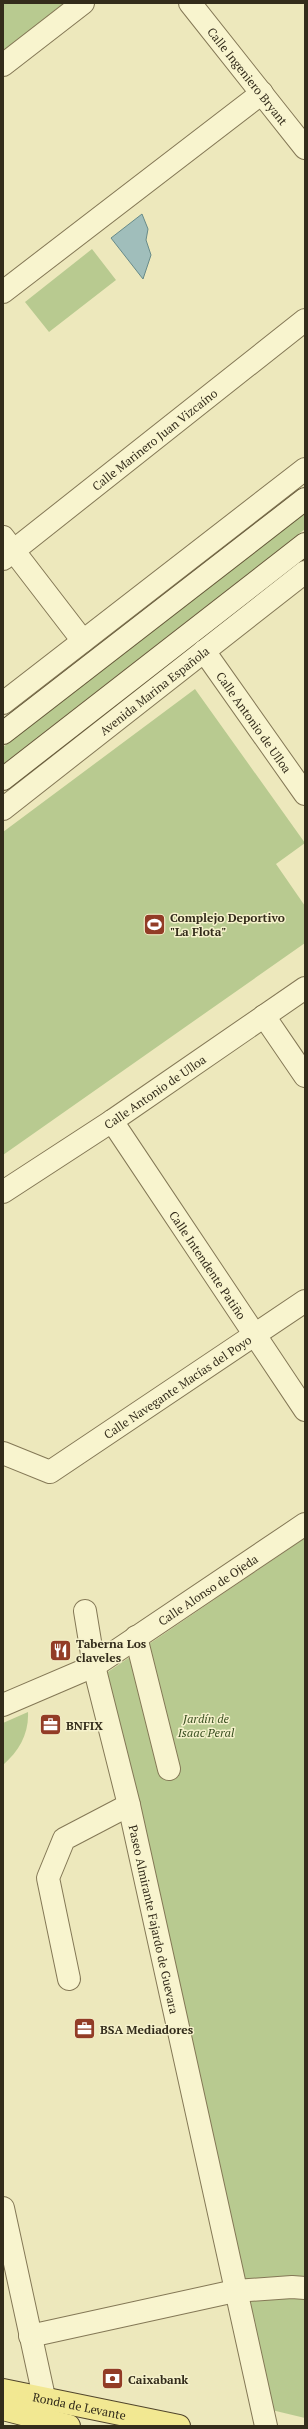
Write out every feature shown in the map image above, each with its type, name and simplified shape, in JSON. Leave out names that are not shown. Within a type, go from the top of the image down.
[{"type":"main road","name":"Ronda de Levante","points":[[3,2390],[44,2397],[179,2426]]},
{"type":"main road","name":"Ronda de Levante","points":[[3,2409],[69,2426]]},
{"type":"street","points":[[3,65],[83,3]]},
{"type":"street","name":"Calle Ingeniero Bryant","points":[[190,3],[305,148]]},
{"type":"street","points":[[3,292],[262,93]]},
{"type":"street","name":"Calle Marinero Juan Vizcaíno","points":[[6,549],[305,320]]},
{"type":"street","points":[[3,703],[305,469]]},
{"type":"street","points":[[3,733],[305,499]]},
{"type":"street","name":"Avenida Marina Española","points":[[3,779],[305,544]]},
{"type":"street","points":[[6,549],[83,641]]},
{"type":"street","name":"Avenida Marina Española","points":[[3,810],[305,572]]},
{"type":"street","name":"Calle Antonio de Ulloa","points":[[204,651],[305,794]]},
{"type":"street","name":"Calle Antonio de Ulloa","points":[[3,1192],[112,1121],[305,988]]},
{"type":"street","points":[[264,1016],[305,1076]]},
{"type":"street","name":"Calle Intendente Patiño","points":[[112,1121],[254,1336],[305,1410]]},
{"type":"street","name":"Calle Navegante Macías del Poyo","points":[[3,1453],[50,1472],[305,1301]]},
{"type":"street","name":"Calle Alonso de Ojeda","points":[[3,1706],[94,1666],[305,1524]]},
{"type":"street","name":"Paseo Almirante Fajardo de Guevara","points":[[85,1610],[94,1666],[129,1805],[266,2426]]},
{"type":"street","points":[[136,1637],[169,1769]]},
{"type":"street","points":[[69,1979],[48,1878],[64,1839],[129,1805]]},
{"type":"street","points":[[3,2208],[44,2397]]},
{"type":"street","points":[[30,2336],[235,2291],[292,2287],[305,2288]]},
{"type":"green space","points":[[3,3],[83,3],[3,65]]},
{"type":"green space","points":[[92,249],[116,280],[49,332],[25,302]]},
{"type":"green space","points":[[305,512],[305,529],[3,764],[3,747]]},
{"type":"green space","name":"Complejo Deportivo \"La Flota\"","points":[[195,689],[305,843],[276,864],[305,906],[305,943],[3,1155],[3,832]]},
{"type":"green space","name":"Jardín de Isaac Peral","points":[[305,1538],[305,2418],[255,2406],[96,1680]]},
{"type":"green space","points":[[28,1712],[27,1728],[22,1742],[14,1754],[3,1765],[3,1723]]},
{"type":"water","points":[[142,214],[148,229],[146,240],[151,255],[143,279],[111,238]]},
{"type":"place","name":"Complejo Deportivo \"La Flota\"","points":[[154,924]]},
{"type":"place","name":"Taberna Los claveles","points":[[60,1650]]},
{"type":"place","name":"BNFIX","points":[[50,1725]]},
{"type":"place","name":"BSA Mediadores","points":[[85,2029]]},
{"type":"place","name":"Caixabank","points":[[113,2379]]}]
